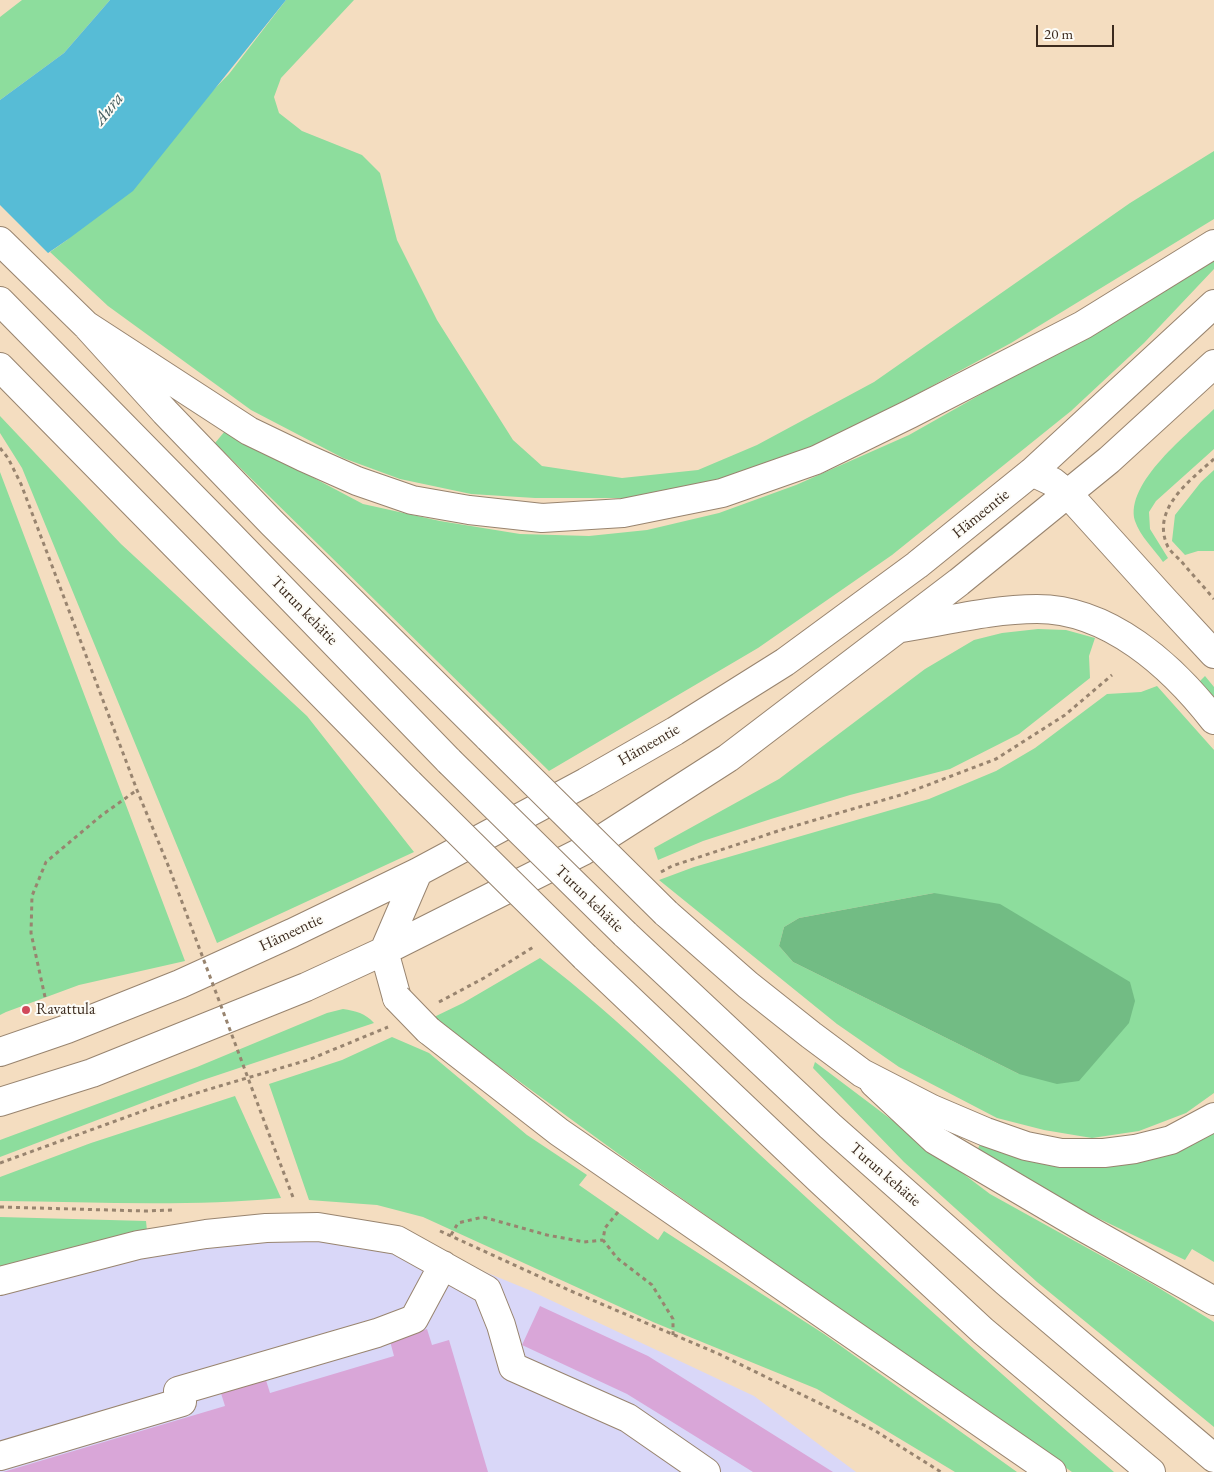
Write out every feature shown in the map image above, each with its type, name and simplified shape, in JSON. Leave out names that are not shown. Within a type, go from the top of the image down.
[{"type":"main road","points":[[0,241],[86,325],[165,412],[227,476],[489,738],[666,913],[748,985],[862,1073],[935,1140],[1214,1302]]},
{"type":"main road","points":[[86,325],[249,431],[357,481],[412,500],[469,510],[542,518],[623,514],[722,493],[816,460],[1083,325],[1214,244]]},
{"type":"main road","name":"Turun kehätie","points":[[0,301],[449,761],[625,934],[830,1126],[1005,1281],[1214,1458]]},
{"type":"main road","name":"Hämeentie","points":[[0,1052],[67,1030],[180,984],[292,933],[418,872],[586,782],[675,731],[785,662],[917,565],[1032,472],[1214,304]]},
{"type":"main road","points":[[0,1102],[101,1069],[254,1009],[384,951],[582,851],[728,758],[898,629],[1109,460],[1214,364]]},
{"type":"main road","points":[[0,367],[410,783],[585,957],[821,1181],[983,1331],[1151,1472]]},
{"type":"main road","points":[[1032,472],[1053,482],[1068,494],[1214,654]]},
{"type":"main road","points":[[898,629],[1012,610],[1039,609],[1071,614],[1095,621],[1122,634],[1152,655],[1200,702],[1214,720]]},
{"type":"main road","points":[[418,872],[384,951],[397,998],[428,1030],[479,1072],[559,1132],[1052,1472]]},
{"type":"main road","points":[[862,1073],[932,1109],[986,1132],[1026,1146],[1061,1153],[1104,1153],[1135,1149],[1171,1140],[1214,1117]]},
{"type":"main road","points":[[0,1281],[138,1245],[206,1234],[266,1228],[318,1228],[397,1240],[487,1290],[501,1325],[513,1367],[628,1418],[706,1472]]},
{"type":"main road","points":[[0,1456],[182,1402],[178,1391],[377,1333],[414,1319],[443,1264]]},
{"type":"path","points":[[0,448],[8,458],[21,484],[136,790],[170,870],[296,1206]]},
{"type":"path","points":[[1214,459],[1174,498],[1166,510],[1163,530],[1168,548],[1214,599]]},
{"type":"path","points":[[46,997],[31,933],[32,896],[46,862],[102,815],[136,790]]},
{"type":"path","points":[[0,1163],[203,1091]]},
{"type":"path","points":[[0,1207],[173,1210]]},
{"type":"path","points":[[618,1212],[605,1228],[603,1240],[617,1258],[652,1285],[673,1319],[673,1335]]},
{"type":"path","points":[[451,1235],[458,1223],[483,1217],[584,1242],[603,1240]]},
{"type":"path","points":[[436,1229],[571,1291],[719,1354],[874,1430],[941,1472]]},
{"type":"shaded area","points":[[356,1219],[529,1290],[754,1396],[856,1472],[0,1472],[0,1290],[270,1221]]},
{"type":"green space","points":[[22,0],[110,0],[64,53],[0,100],[0,17]]},
{"type":"green space","points":[[286,0],[354,0],[281,78],[274,97],[279,113],[302,131],[362,155],[380,173],[397,240],[437,320],[513,440],[542,466],[622,478],[698,470],[757,445],[874,382],[1130,203],[1214,151],[1214,219],[1011,343],[886,411],[776,463],[704,486],[627,498],[535,498],[471,494],[400,479],[343,458],[251,410],[108,306],[50,252],[67,240],[229,74]]},
{"type":"green space","points":[[1214,257],[1214,269],[1144,343],[1071,411],[892,555],[758,648],[549,771],[215,443],[225,431],[363,504],[440,521],[520,534],[589,536],[647,530],[719,513],[796,485],[909,435],[1031,366]]},
{"type":"green space","points":[[1214,409],[1214,449],[1156,501],[1149,512],[1150,529],[1168,558],[1163,562],[1137,527],[1134,506],[1139,491],[1161,459]]},
{"type":"green space","points":[[0,416],[121,544],[307,716],[414,852],[217,943],[22,468],[0,433]]},
{"type":"green space","points":[[1214,470],[1214,551],[1198,551],[1185,555],[1172,541],[1175,515],[1201,482]]},
{"type":"green space","points":[[0,472],[185,961],[79,985],[0,1015]]},
{"type":"green space","points":[[1038,629],[1066,630],[1095,638],[1089,656],[1090,678],[1019,734],[950,769],[850,795],[771,819],[703,841],[658,860],[654,848],[779,779],[925,669],[974,640],[1002,633]]},
{"type":"green space","points":[[1205,676],[1214,687],[1214,704],[1197,684]]},
{"type":"green space","points":[[1157,686],[1214,750],[1214,1093],[1186,1113],[1139,1131],[1092,1138],[1044,1130],[997,1118],[899,1067],[837,1024],[659,880],[694,867],[929,799],[996,771],[1035,748],[1107,694],[1141,692]],"holes":[[[934,893],[1019,1074],[793,962],[779,946],[784,927],[799,918]]]},
{"type":"green space","points":[[934,893],[1000,904],[1130,982],[1135,1001],[1129,1023],[1079,1081],[1057,1084],[1019,1074],[793,962],[779,946],[784,927],[799,918]]},
{"type":"green space","points":[[540,958],[600,1007],[899,1281],[1114,1472],[1072,1472],[620,1155],[479,1052],[450,1036],[434,1017],[463,1003]]},
{"type":"green space","points":[[343,1009],[360,1013],[374,1023],[200,1081],[0,1157],[0,1140],[197,1067],[327,1013]]},
{"type":"green space","points":[[392,1037],[429,1053],[527,1135],[587,1175],[579,1185],[658,1240],[664,1231],[824,1334],[1017,1472],[955,1472],[817,1389],[653,1322],[423,1217],[377,1205],[309,1200],[269,1084],[342,1060]]},
{"type":"green space","points":[[815,1062],[990,1194],[1154,1285],[1214,1322],[1214,1427],[1037,1282],[904,1162],[813,1068]]},
{"type":"green space","points":[[235,1096],[281,1198],[176,1203],[0,1201],[0,1177],[91,1143]]},
{"type":"green space","points":[[1214,1132],[1214,1262],[1192,1249],[1185,1260],[1081,1210],[975,1155],[981,1142],[1058,1163],[1098,1167],[1118,1166],[1156,1157]]},
{"type":"green space","points":[[0,1217],[146,1221],[147,1231],[0,1269]]},
{"type":"water","name":"Aura","points":[[110,0],[286,0],[133,191],[67,240],[0,286],[0,100],[64,53]]},
{"type":"pier","points":[[0,205],[50,255],[0,289]]},
{"type":"building","points":[[540,1306],[648,1356],[833,1472],[753,1472],[627,1394],[522,1345]]},
{"type":"building","points":[[427,1329],[432,1345],[449,1340],[488,1472],[3,1472],[225,1406],[220,1390],[265,1377],[270,1393],[394,1356],[390,1341]]},
{"type":"place","name":"Ravattula","points":[[26,1010]]}]
